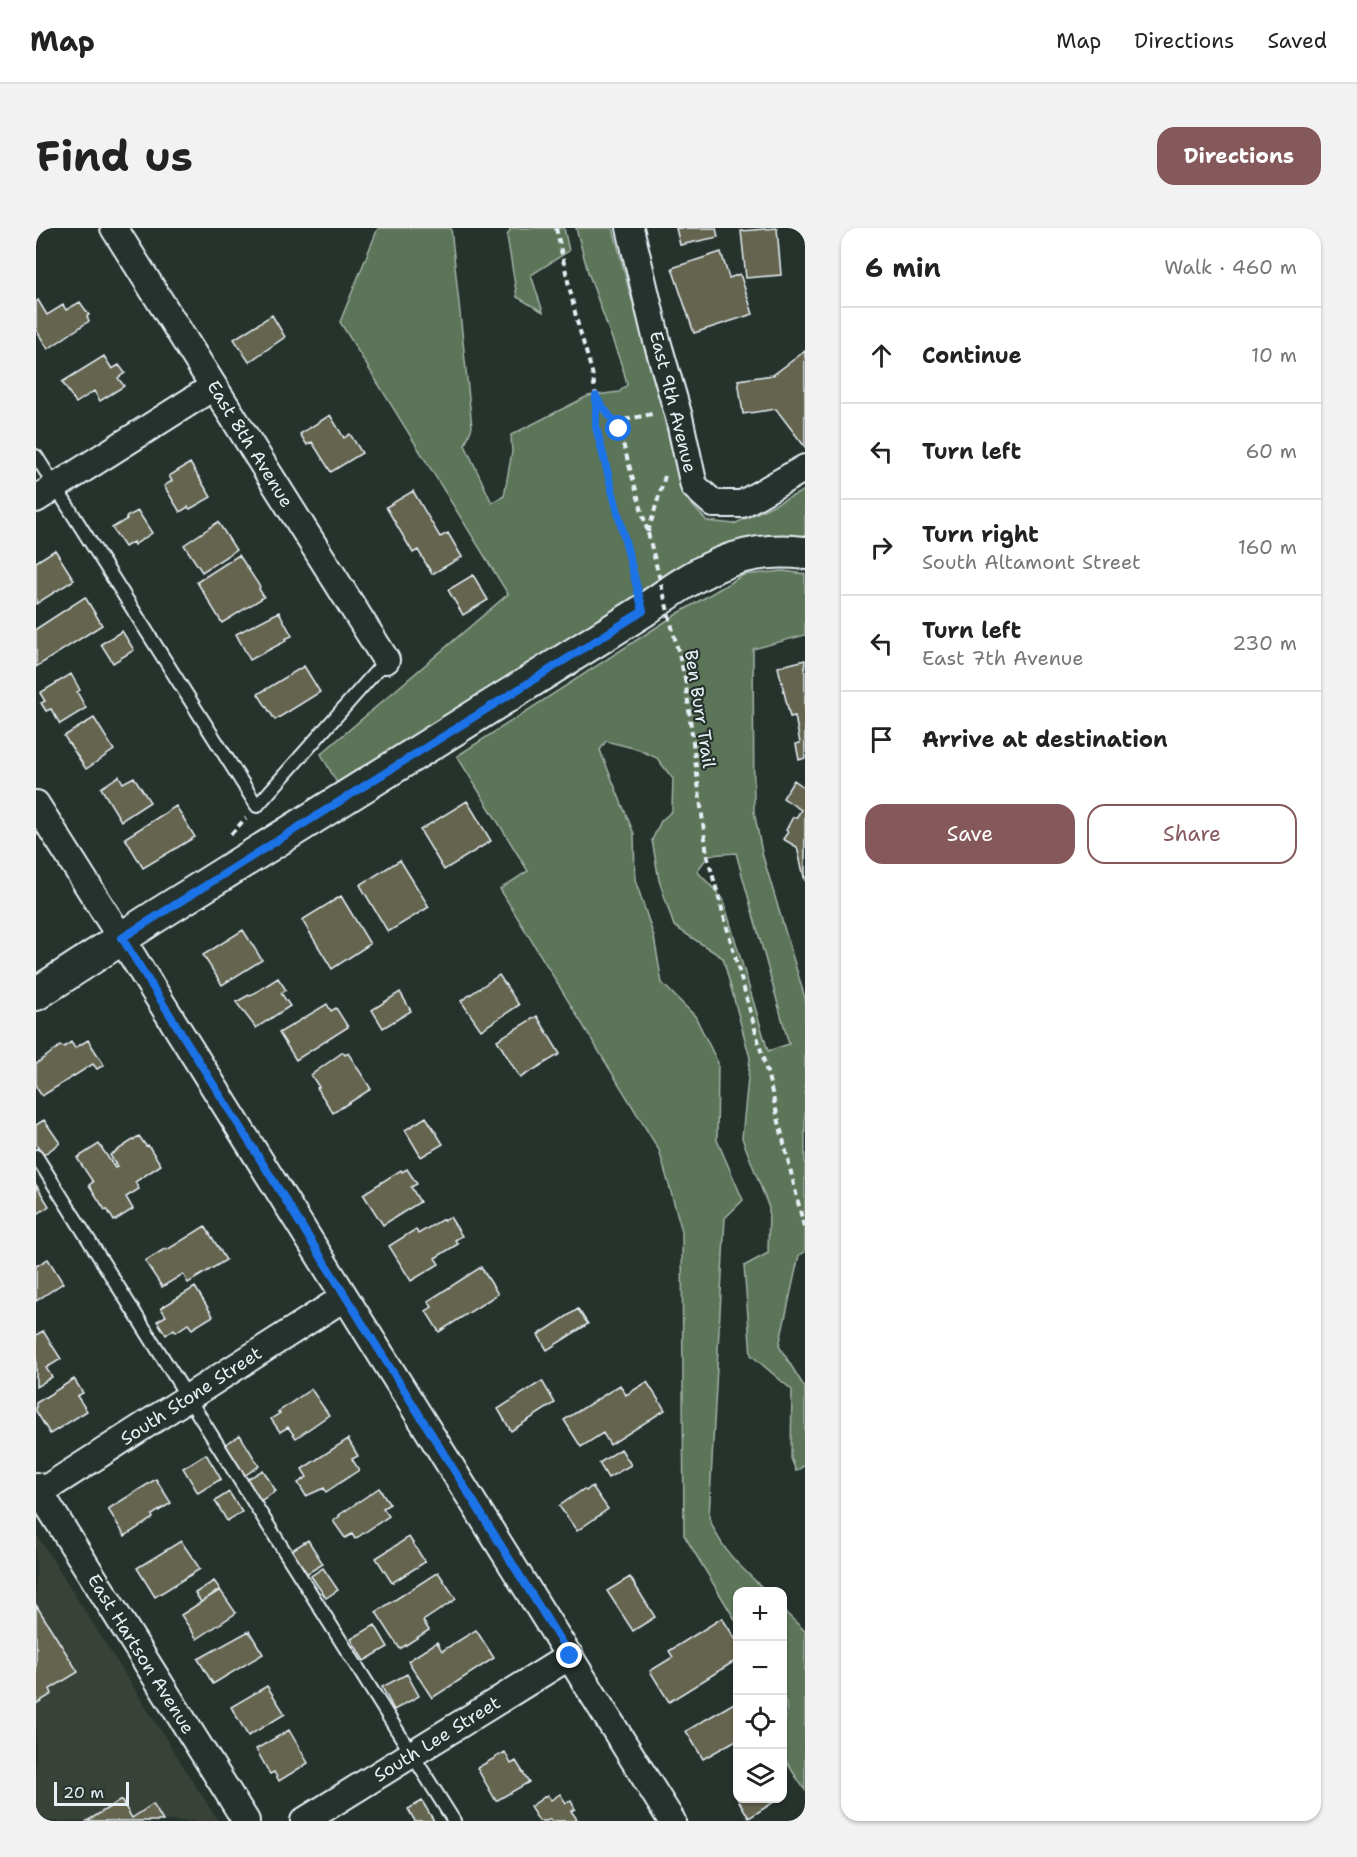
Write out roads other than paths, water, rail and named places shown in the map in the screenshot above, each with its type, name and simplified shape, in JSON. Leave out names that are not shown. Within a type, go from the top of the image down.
[{"type":"street","name":"East 8th Avenue","points":[[114,228],[386,660]]},
{"type":"street","name":"East 9th Avenue","points":[[630,228],[694,486],[714,504],[742,504],[805,468]]},
{"type":"street","points":[[46,493],[213,387]]},
{"type":"street","points":[[36,994],[643,611],[688,579],[727,560],[746,554],[791,551],[805,554]]},
{"type":"street","points":[[36,804],[122,938],[672,1821]]},
{"type":"street","name":"South Stone Street","points":[[37,1491],[345,1297]]},
{"type":"street","name":"East Hartson Avenue","points":[[37,1491],[246,1821]]},
{"type":"street","name":"South Lee Street","points":[[304,1821],[570,1656]]},
{"type":"lane","points":[[36,456],[46,493],[257,806],[386,660]]},
{"type":"lane","points":[[36,1156],[454,1821]]}]
